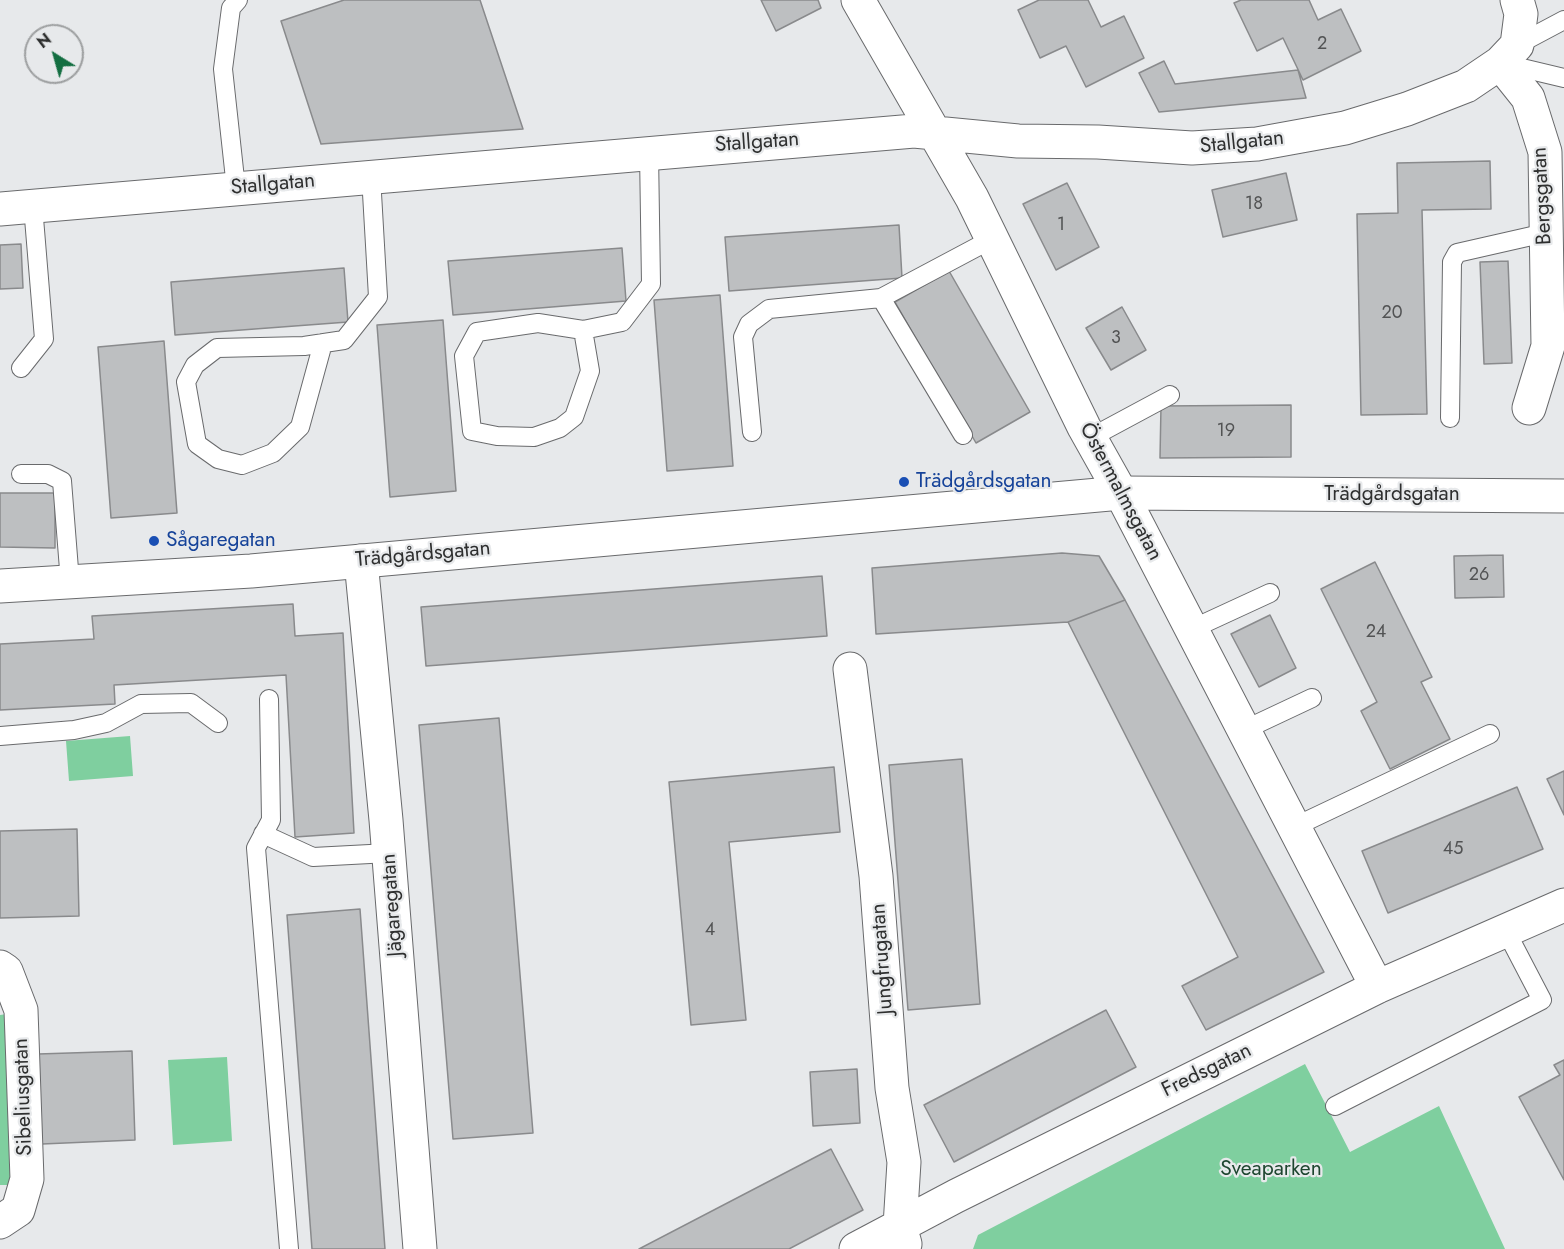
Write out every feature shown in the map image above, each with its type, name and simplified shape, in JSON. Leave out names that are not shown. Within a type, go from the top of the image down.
[{"type":"street","name":"Östermalmsgatan","points":[[858,0],[936,132],[992,239],[1090,438],[1121,493],[1377,987]]},
{"type":"street","points":[[1508,54],[1521,14],[1517,0]]},
{"type":"street","name":"Stallgatan","points":[[0,209],[914,131],[1018,141],[1098,142],[1192,148],[1257,144],[1345,128],[1407,110],[1466,86],[1508,54]]},
{"type":"street","name":"Bergsgatan","points":[[1508,54],[1527,98],[1545,152],[1548,346],[1529,408]]},
{"type":"street","name":"Trädgårdsgatan","points":[[0,586],[361,561],[1121,493],[1564,496]]},
{"type":"street","name":"Jägaregatan","points":[[361,561],[389,853],[420,1249]]},
{"type":"street","name":"Jungfrugatan","points":[[850,669],[876,876],[892,1088],[904,1162],[903,1238]]},
{"type":"street","name":"Fredsgatan","points":[[856,1249],[903,1238],[956,1196],[1377,987],[1564,905]]},
{"type":"street","name":"Sibeliusgatan","points":[[0,967],[6,971],[21,1010],[27,1179],[18,1210],[0,1222]]},
{"type":"lane","points":[[236,188],[223,69],[231,8],[238,0]]},
{"type":"lane","points":[[1508,54],[1564,20]]},
{"type":"lane","points":[[1508,54],[1564,78]]},
{"type":"lane","points":[[583,330],[590,371],[574,417],[560,428],[534,437],[497,436],[472,431],[464,356],[477,332],[538,323],[583,330],[622,322],[651,284],[649,152]]},
{"type":"lane","points":[[323,343],[300,427],[273,453],[242,465],[218,459],[198,444],[186,382],[195,365],[217,348],[344,340],[378,297],[371,176]]},
{"type":"lane","points":[[21,368],[44,339],[33,206]]},
{"type":"lane","points":[[1450,418],[1452,262],[1457,253],[1545,233]]},
{"type":"lane","points":[[752,432],[743,337],[749,324],[769,309],[881,298],[992,239]]},
{"type":"lane","points":[[881,298],[963,435]]},
{"type":"lane","points":[[1090,438],[1170,395]]},
{"type":"lane","points":[[21,474],[48,474],[62,481],[70,582]]},
{"type":"lane","points":[[1192,629],[1270,593]]},
{"type":"lane","points":[[1244,729],[1312,698]]},
{"type":"lane","points":[[269,699],[271,820],[256,848],[289,1249]]},
{"type":"lane","points":[[0,736],[84,728],[106,723],[141,704],[191,703],[218,723]]},
{"type":"lane","points":[[1294,827],[1490,734]]},
{"type":"lane","points":[[263,834],[313,857],[389,853]]},
{"type":"lane","points":[[1335,1106],[1542,1000],[1506,931]]},
{"type":"green space","points":[[130,736],[133,776],[69,781],[66,741]]},
{"type":"green space","points":[[7,1014],[13,1185],[0,1185],[0,1015]]},
{"type":"green space","points":[[227,1057],[232,1141],[173,1145],[168,1060]]},
{"type":"green space","name":"Sveaparken","points":[[1305,1064],[1350,1152],[1439,1106],[1505,1249],[973,1249],[978,1235]]},
{"type":"building","points":[[344,0],[480,0],[523,129],[321,144],[281,21]]},
{"type":"building","points":[[761,0],[818,0],[821,8],[776,31]]},
{"type":"building","points":[[1039,0],[1088,0],[1101,27],[1124,16],[1144,58],[1086,87],[1066,46],[1040,58],[1018,10]]},
{"type":"building","points":[[1241,0],[1309,0],[1318,20],[1341,9],[1361,51],[1303,80],[1283,38],[1257,51],[1234,3]]},
{"type":"building","points":[[1164,61],[1175,84],[1298,70],[1306,98],[1159,112],[1139,73]]},
{"type":"building","points":[[1490,161],[1491,209],[1422,210],[1427,414],[1361,415],[1357,214],[1398,213],[1397,163]]},
{"type":"building","points":[[1286,173],[1297,220],[1223,237],[1212,190]]},
{"type":"building","points":[[1067,183],[1099,247],[1056,270],[1023,204]]},
{"type":"building","points":[[899,225],[902,278],[729,291],[725,237]]},
{"type":"building","points":[[21,244],[23,288],[0,289],[0,245]]},
{"type":"building","points":[[622,248],[626,301],[453,315],[448,261]]},
{"type":"building","points":[[1508,261],[1512,363],[1484,364],[1480,262]]},
{"type":"building","points":[[344,268],[348,322],[175,335],[171,282]]},
{"type":"building","points":[[949,271],[1030,412],[976,443],[895,302]]},
{"type":"building","points":[[720,295],[733,466],[667,471],[654,300]]},
{"type":"building","points":[[1122,307],[1146,350],[1111,370],[1086,328]]},
{"type":"building","points":[[443,320],[456,491],[390,497],[377,325]]},
{"type":"building","points":[[164,341],[177,513],[111,518],[98,347]]},
{"type":"building","points":[[1291,405],[1291,457],[1160,458],[1161,406]]},
{"type":"building","points":[[0,493],[55,493],[55,548],[0,547]]},
{"type":"building","points":[[1062,553],[1099,556],[1125,600],[1068,622],[876,634],[872,568]]},
{"type":"building","points":[[1503,555],[1504,597],[1455,598],[1454,556]]},
{"type":"building","points":[[1375,562],[1432,677],[1421,682],[1450,739],[1390,769],[1361,711],[1377,702],[1321,589]]},
{"type":"building","points":[[822,576],[827,636],[426,666],[421,607]]},
{"type":"building","points":[[1125,600],[1324,972],[1206,1030],[1182,986],[1238,957],[1068,622]]},
{"type":"building","points":[[293,604],[295,636],[343,633],[354,833],[295,837],[286,675],[114,685],[115,704],[0,710],[0,644],[94,639],[92,616]]},
{"type":"building","points":[[1270,615],[1296,668],[1259,687],[1231,634]]},
{"type":"building","points":[[499,718],[533,1133],[453,1139],[419,725]]},
{"type":"building","points":[[962,759],[980,1004],[908,1010],[889,765]]},
{"type":"building","points":[[834,767],[840,832],[729,842],[746,1020],[691,1025],[669,782]]},
{"type":"building","points":[[1564,771],[1564,815],[1547,779]]},
{"type":"building","points":[[1517,787],[1543,849],[1388,913],[1362,851]]},
{"type":"building","points":[[77,829],[79,916],[0,918],[0,831]]},
{"type":"building","points":[[360,909],[385,1249],[312,1249],[287,915]]},
{"type":"building","points":[[1106,1010],[1136,1067],[954,1162],[924,1105]]},
{"type":"building","points":[[132,1051],[135,1140],[42,1144],[38,1054]]},
{"type":"building","points":[[1564,1060],[1564,1180],[1519,1097],[1560,1075],[1554,1065]]},
{"type":"building","points":[[857,1069],[860,1123],[813,1126],[810,1072]]},
{"type":"building","points":[[831,1149],[863,1210],[789,1249],[639,1249]]},
{"type":"place","name":"Trädgårdsgatan","points":[[904,482]]},
{"type":"place","name":"Sågaregatan","points":[[154,541]]}]
